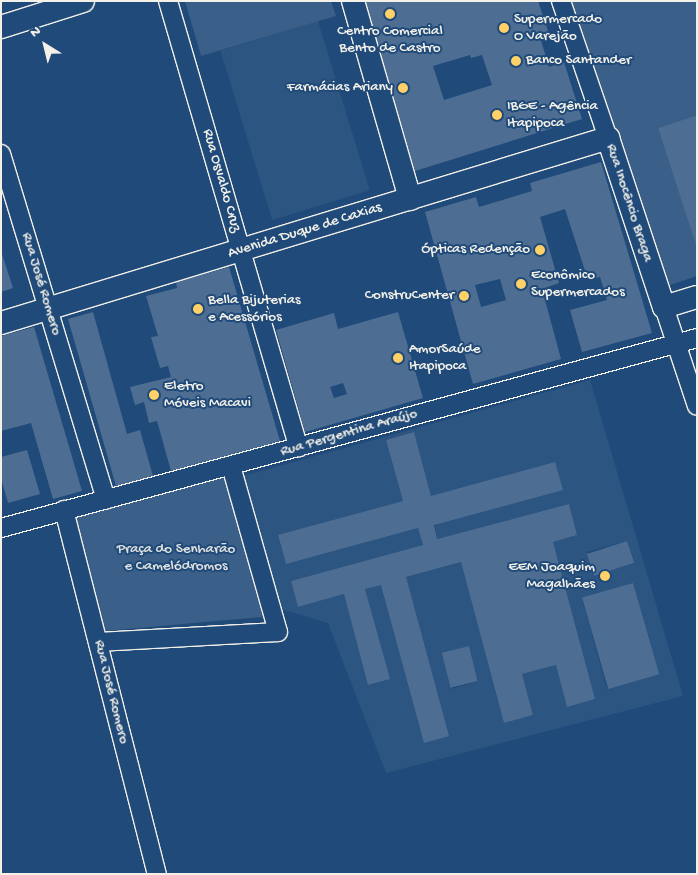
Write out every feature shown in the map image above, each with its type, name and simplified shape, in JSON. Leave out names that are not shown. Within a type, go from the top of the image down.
[{"type":"main road","points":[[1,27],[83,1]]},
{"type":"main road","points":[[353,1],[410,199]]},
{"type":"main road","name":"Avenida Duque de Caxias","points":[[1,323],[608,138]]},
{"type":"main road","name":"Rua Inocêncio Braga","points":[[608,138],[664,307]]},
{"type":"main road","points":[[664,307],[697,297]]},
{"type":"street","name":"Rua Osvaldo Cruz","points":[[168,1],[298,447]]},
{"type":"street","name":"Rua Inocêncio Braga","points":[[562,1],[608,138]]},
{"type":"street","name":"Rua José Romero","points":[[1,154],[106,499]]},
{"type":"street","name":"Rua Inocêncio Braga","points":[[664,307],[697,406]]},
{"type":"street","name":"Rua Pergentina Araújo","points":[[1,528],[697,338]]},
{"type":"street","points":[[98,642],[278,632],[231,466]]},
{"type":"street","name":"Rua José Romero","points":[[64,510],[157,874]]},
{"type":"shaded area","points":[[318,21],[370,190],[272,220],[220,51]]},
{"type":"shaded area","name":"EEM Joaquim Magalhães","points":[[590,380],[683,696],[386,773],[328,623],[281,609],[243,476]],"holes":[[[414,432],[431,496],[437,539],[569,504],[577,535],[553,542],[595,699],[567,706],[556,665],[522,674],[533,715],[504,723],[461,562],[365,589],[389,679],[369,685],[344,594],[299,607],[291,581],[423,545],[418,528],[286,564],[278,536],[403,501],[386,440]],[[627,541],[633,563],[586,552]],[[633,583],[658,674],[607,689],[582,598]],[[469,646],[478,681],[452,689],[442,654]]]},
{"type":"green space","points":[[185,1],[331,1],[336,16],[201,56]]},
{"type":"green space","points":[[572,1],[697,1],[697,115],[658,128],[697,246],[697,276],[667,286]]},
{"type":"green space","name":"Praça do Senharão e Camelódromos","points":[[224,476],[263,617],[105,631],[74,516]]},
{"type":"building","points":[[365,1],[538,1],[549,34],[540,37],[549,67],[564,62],[582,119],[415,171]],"holes":[[[470,55],[471,58],[482,55],[492,85],[444,100],[433,66]]]},
{"type":"building","points":[[697,115],[697,245],[696,245],[658,128]]},
{"type":"building","points":[[601,162],[652,333],[582,352],[570,310],[607,300],[600,277],[588,280],[565,209],[540,217],[559,283],[542,289],[561,359],[473,384],[425,212],[476,197],[479,207],[532,191],[530,183]],"holes":[[[500,279],[506,300],[481,307],[475,285]]]},
{"type":"building","points":[[1,251],[13,288],[1,292]]},
{"type":"building","points":[[229,267],[280,441],[171,471],[157,421],[149,423],[144,402],[135,405],[130,387],[171,377],[168,366],[160,368],[151,337],[158,336],[146,296],[177,288],[176,282]]},
{"type":"building","points":[[93,312],[127,434],[140,430],[153,476],[116,486],[68,319]]},
{"type":"building","points":[[398,312],[423,398],[305,432],[276,330],[334,313],[338,329]],"holes":[[[343,383],[347,394],[334,398],[330,387]]]},
{"type":"building","points":[[34,327],[82,491],[53,499],[31,423],[1,431],[1,336]]},
{"type":"building","points":[[414,432],[431,496],[555,462],[563,490],[434,525],[437,539],[569,504],[577,535],[553,542],[595,699],[567,707],[556,665],[522,674],[533,715],[504,723],[461,562],[406,577],[449,736],[424,743],[381,585],[365,589],[390,679],[368,685],[344,594],[298,607],[291,581],[423,545],[418,528],[286,564],[278,535],[403,501],[386,440]]},
{"type":"building","points":[[27,450],[40,494],[8,503],[1,478],[1,457]]},
{"type":"building","points":[[627,541],[634,563],[594,576],[587,554]]},
{"type":"building","points":[[633,583],[659,674],[608,689],[582,598]]},
{"type":"building","points":[[469,646],[478,681],[451,688],[442,653]]},
{"type":"place","name":"Centro Comercial Bento de Castro","points":[[390,14]]},
{"type":"place","name":"Supermercado O Varejão","points":[[504,28]]},
{"type":"place","name":"Banco Santander","points":[[516,61]]},
{"type":"place","name":"Farmácias Ariany","points":[[403,88]]},
{"type":"place","name":"IBGE - Agência Itapipoca","points":[[497,115]]},
{"type":"place","name":"Ópticas Redenção","points":[[540,250]]},
{"type":"place","name":"Econômico Supermercados","points":[[521,284]]},
{"type":"place","name":"ConstruCenter","points":[[464,296]]},
{"type":"place","name":"Bella Bijuterias e Acessórios","points":[[198,309]]},
{"type":"place","name":"AmorSaúde Itapipoca","points":[[398,358]]},
{"type":"place","name":"Eletro Móveis Macavi","points":[[154,395]]},
{"type":"place","name":"EEM Joaquim Magalhães","points":[[605,576]]}]
